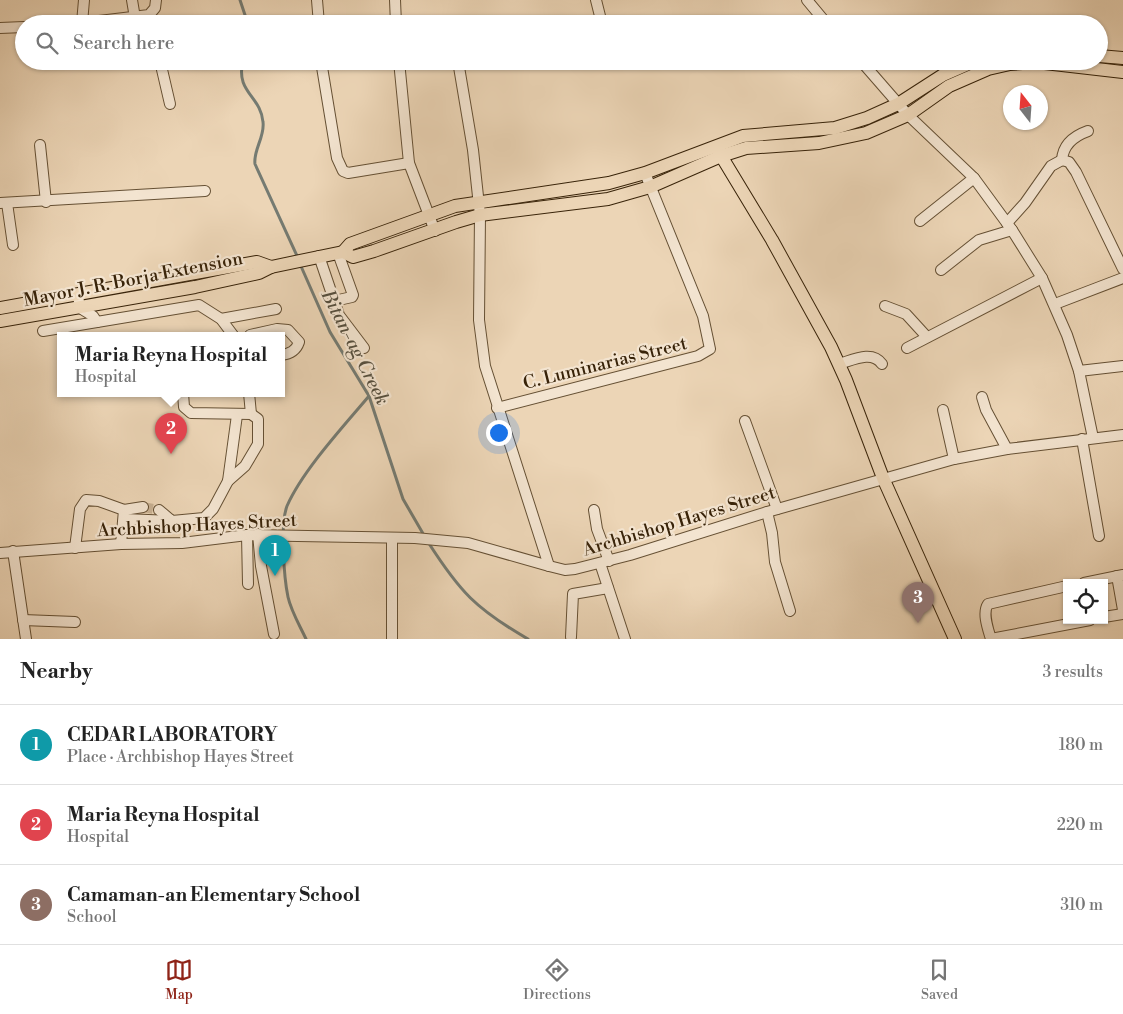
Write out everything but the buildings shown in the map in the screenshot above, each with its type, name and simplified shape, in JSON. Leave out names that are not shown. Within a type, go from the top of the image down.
[{"type":"main road","points":[[1108,57],[1123,58]]},
{"type":"main road","name":"Mayor J. R. Borja Extension","points":[[340,252],[353,256],[480,216],[608,199],[650,187],[743,136],[765,132],[818,131],[835,128],[867,118],[898,104],[943,75],[954,70]]},
{"type":"main road","name":"Mayor J. R. Borja Extension","points":[[161,287],[195,287],[259,274],[271,267],[340,252],[350,244],[455,206],[600,184],[645,173],[718,150],[765,145],[819,143],[866,133],[908,115],[949,86],[965,78],[991,70]]},
{"type":"main road","name":"Mayor J. R. Borja Extension","points":[[1108,70],[1123,72]]},
{"type":"main road","points":[[718,150],[782,257],[839,364],[883,478],[955,639]]},
{"type":"main road","name":"Mayor J. R. Borja Extension","points":[[0,321],[79,302],[161,287],[258,262],[271,267]]},
{"type":"main road","name":"Mayor J. R. Borja Extension","points":[[0,308],[79,302]]},
{"type":"street","points":[[83,15],[84,0]]},
{"type":"street","points":[[132,0],[134,15]]},
{"type":"street","points":[[152,15],[156,0]]},
{"type":"street","points":[[317,0],[318,15]]},
{"type":"street","points":[[394,0],[395,15]]},
{"type":"street","points":[[596,0],[600,15]]},
{"type":"street","points":[[807,0],[820,15]]},
{"type":"street","points":[[0,28],[15,27]]},
{"type":"street","points":[[162,70],[170,104]]},
{"type":"street","points":[[322,70],[337,158],[343,171],[348,173],[409,163]]},
{"type":"street","points":[[401,70],[409,163],[435,231]]},
{"type":"street","points":[[460,70],[473,150],[479,202],[481,341],[487,377],[548,566]]},
{"type":"street","points":[[869,70],[908,115],[974,178],[1009,226],[1042,278],[1055,304],[1079,371],[1094,438]]},
{"type":"street","points":[[1062,160],[1066,146],[1071,140],[1088,132]]},
{"type":"street","points":[[40,145],[46,202]]},
{"type":"street","points":[[941,270],[979,240],[1009,226],[1051,166],[1062,160],[1069,162],[1076,172],[1123,269]]},
{"type":"street","name":"C. Luminarias Street","points":[[497,408],[698,356],[710,349],[703,316],[645,173]]},
{"type":"street","points":[[920,221],[974,178]]},
{"type":"street","points":[[12,246],[4,203],[46,202],[205,191]]},
{"type":"street","points":[[334,301],[352,297],[353,295],[340,252]]},
{"type":"street","points":[[315,257],[342,320],[364,348]]},
{"type":"street","points":[[907,348],[1042,278]]},
{"type":"street","points":[[1055,304],[1123,278]]},
{"type":"street","points":[[195,287],[199,305]]},
{"type":"street","points":[[79,302],[97,322]]},
{"type":"street","points":[[43,331],[199,305],[221,319],[230,332]]},
{"type":"street","points":[[885,306],[906,314],[927,337]]},
{"type":"street","points":[[221,319],[276,309]]},
{"type":"street","points":[[264,332],[277,329],[288,330],[299,342],[297,348],[285,354]]},
{"type":"street","points":[[839,364],[866,356],[874,357],[882,364]]},
{"type":"street","points":[[1079,371],[1123,366]]},
{"type":"street","points":[[183,397],[184,407],[191,413],[251,414],[258,420],[258,444],[245,466],[228,481]]},
{"type":"street","points":[[249,397],[251,414]]},
{"type":"street","points":[[982,397],[986,410],[1007,449]]},
{"type":"street","points":[[943,410],[954,459]]},
{"type":"street","points":[[76,548],[80,509],[84,501],[99,501],[124,514],[172,521],[204,518],[214,509],[228,481],[237,414]]},
{"type":"street","points":[[745,421],[772,510],[775,562],[790,611]]},
{"type":"street","name":"Archbishop Hayes Street","points":[[0,552],[121,544],[182,543],[258,534],[416,538],[468,543],[565,570],[604,562],[772,510],[954,459],[1007,449],[1123,435]]},
{"type":"street","points":[[1082,439],[1099,536]]},
{"type":"street","points":[[124,514],[143,507]]},
{"type":"street","points":[[159,510],[172,521]]},
{"type":"street","points":[[594,510],[608,588],[625,639]]},
{"type":"street","points":[[121,544],[124,514]]},
{"type":"street","points":[[258,534],[261,566],[274,634]]},
{"type":"street","points":[[247,535],[248,584]]},
{"type":"street","points":[[392,538],[392,639]]},
{"type":"street","points":[[13,551],[26,639]]},
{"type":"street","points":[[1102,579],[1120,575],[1123,610]]},
{"type":"street","points":[[1063,587],[988,604],[985,608],[986,616],[991,639],[1069,624]]},
{"type":"street","points":[[570,638],[573,594],[608,588]]},
{"type":"street","points":[[1108,617],[1123,614]]},
{"type":"street","points":[[23,620],[75,622]]},
{"type":"waterway","name":"Bitan-ag Creek","points":[[240,0],[245,15]]},
{"type":"waterway","name":"Bitan-ag Creek","points":[[241,70],[242,80],[258,106],[263,122],[255,164],[298,258]]},
{"type":"waterway","name":"Bitan-ag Creek","points":[[300,264],[330,332],[369,396],[403,499],[425,537]]},
{"type":"waterway","points":[[306,639],[291,608],[288,597],[283,538],[287,506],[313,464],[369,396]]},
{"type":"waterway","name":"Bitan-ag Creek","points":[[428,542],[450,574],[471,598],[495,618],[528,639]]},
{"type":"tunnel","points":[[143,507],[159,510]]},
{"type":"place","name":"Maria Reyna Hospital","points":[[171,454]]},
{"type":"place","name":"CEDAR LABORATORY","points":[[275,576]]},
{"type":"place","name":"Camaman-an Elementary School","points":[[918,623]]}]
